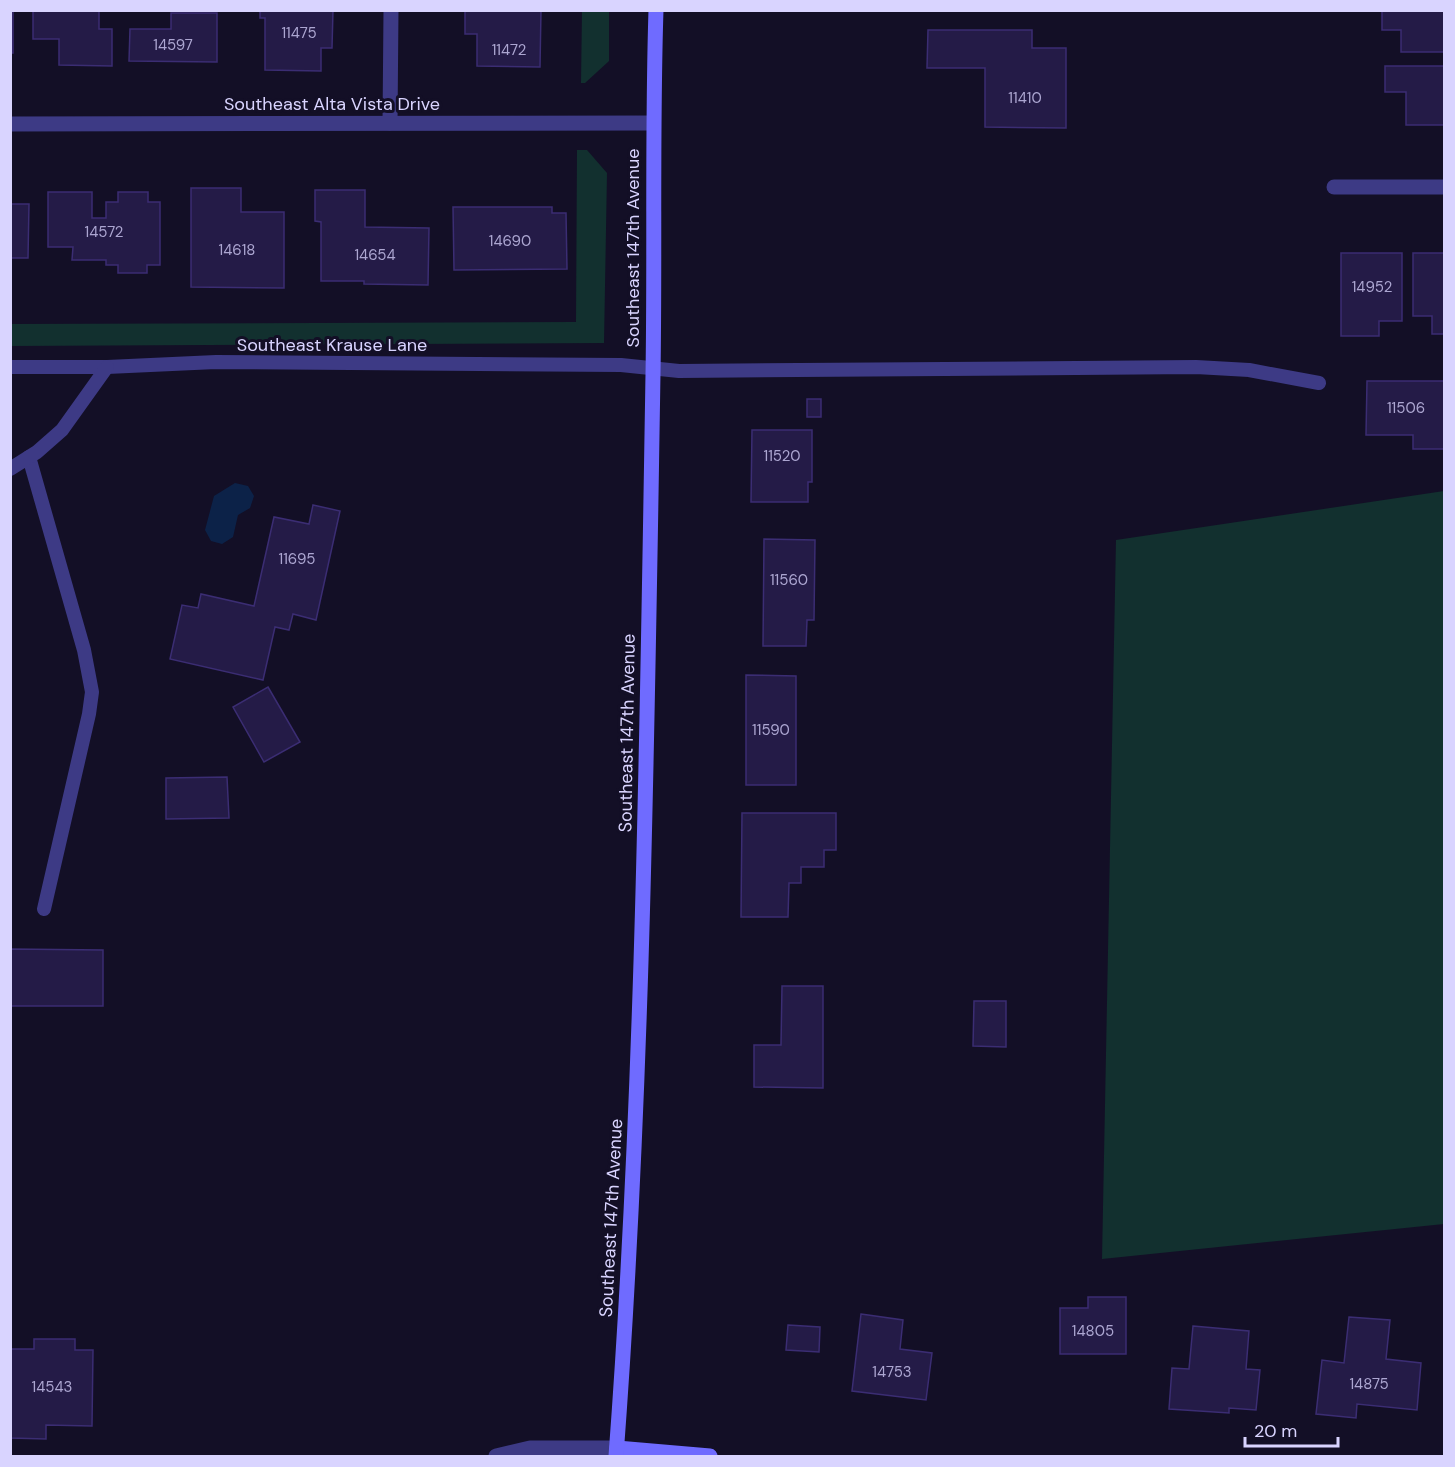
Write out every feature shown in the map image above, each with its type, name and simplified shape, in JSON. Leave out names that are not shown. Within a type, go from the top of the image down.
[{"type":"main road","name":"Southeast 147th Avenue","points":[[616,1452],[634,1178],[644,894],[653,368],[653,123],[656,10]]},
{"type":"main road","points":[[616,1452],[710,1456]]},
{"type":"street","points":[[390,123],[391,10]]},
{"type":"street","name":"Southeast Alta Vista Drive","points":[[10,124],[653,123]]},
{"type":"street","points":[[1334,187],[1444,187]]},
{"type":"street","points":[[496,1456],[531,1448],[616,1452]]},
{"type":"lane","name":"Southeast Krause Lane","points":[[10,367],[239,363],[621,364],[691,371],[1196,367],[1250,370],[1319,383]]},
{"type":"lane","points":[[10,469],[29,457],[62,430],[107,367]]},
{"type":"lane","points":[[29,457],[84,650],[92,692],[89,714],[44,909]]},
{"type":"green space","points":[[582,11],[609,11],[609,61],[585,83],[581,83]]},
{"type":"green space","points":[[577,150],[587,150],[607,173],[604,343],[11,346],[11,324],[576,322]]},
{"type":"green space","points":[[1444,491],[1444,1224],[1102,1259],[1116,540]]},
{"type":"water","points":[[235,483],[248,486],[254,496],[250,508],[238,515],[233,537],[222,544],[211,541],[205,530],[214,496]]},
{"type":"building","points":[[10,10],[13,10],[13,53],[10,53]]},
{"type":"building","points":[[33,10],[99,10],[99,29],[112,29],[112,66],[59,65],[59,39],[33,39]]},
{"type":"building","points":[[260,10],[333,10],[332,48],[321,48],[321,71],[265,70],[265,18],[260,18]]},
{"type":"building","points":[[465,10],[541,10],[540,67],[477,66],[477,34],[465,34]]},
{"type":"building","points":[[1382,10],[1444,10],[1444,52],[1401,52],[1401,30],[1382,30]]},
{"type":"building","points":[[171,13],[217,13],[217,62],[129,61],[130,29],[171,29]]},
{"type":"building","points":[[928,30],[1032,30],[1032,48],[1066,48],[1066,128],[985,127],[985,68],[927,68]]},
{"type":"building","points":[[1385,66],[1444,66],[1444,125],[1406,125],[1406,92],[1385,92]]},
{"type":"building","points":[[191,188],[241,188],[241,212],[284,212],[284,288],[191,287]]},
{"type":"building","points":[[315,190],[365,190],[365,227],[429,228],[428,285],[321,281],[321,222],[315,221]]},
{"type":"building","points":[[48,192],[92,192],[92,218],[106,218],[106,202],[118,202],[118,192],[148,192],[148,202],[160,202],[160,265],[147,265],[147,273],[118,273],[118,265],[106,265],[106,260],[72,260],[73,247],[48,247]]},
{"type":"building","points":[[10,204],[29,204],[28,258],[10,258]]},
{"type":"building","points":[[453,207],[552,207],[552,213],[566,213],[567,269],[454,270]]},
{"type":"building","points":[[1341,253],[1402,253],[1402,321],[1379,321],[1379,336],[1341,336]]},
{"type":"building","points":[[1413,253],[1444,253],[1444,334],[1432,334],[1432,316],[1413,316]]},
{"type":"building","points":[[1367,381],[1444,381],[1444,449],[1413,449],[1413,435],[1366,435]]},
{"type":"building","points":[[807,399],[821,399],[821,417],[807,417]]},
{"type":"building","points":[[752,430],[812,430],[812,482],[808,482],[808,502],[751,502]]},
{"type":"building","points":[[313,505],[340,511],[316,620],[293,614],[289,630],[275,627],[263,680],[170,659],[182,605],[198,608],[201,594],[254,606],[274,517],[309,524]]},
{"type":"building","points":[[764,539],[815,540],[814,620],[807,620],[806,646],[763,646]]},
{"type":"building","points":[[746,675],[796,676],[796,785],[746,785]]},
{"type":"building","points":[[268,687],[300,742],[264,762],[233,707]]},
{"type":"building","points":[[227,777],[229,818],[166,819],[166,778]]},
{"type":"building","points":[[742,813],[836,813],[836,850],[824,850],[824,867],[801,867],[801,883],[789,883],[788,917],[741,917]]},
{"type":"building","points":[[10,949],[103,950],[103,1006],[10,1006]]},
{"type":"building","points":[[782,986],[823,986],[823,1088],[754,1087],[754,1045],[781,1045]]},
{"type":"building","points":[[974,1001],[1006,1001],[1006,1047],[973,1046]]},
{"type":"building","points":[[1088,1297],[1126,1297],[1126,1354],[1060,1354],[1060,1308],[1088,1308]]},
{"type":"building","points":[[861,1314],[903,1320],[900,1349],[932,1353],[926,1400],[852,1391]]},
{"type":"building","points":[[1349,1317],[1390,1320],[1386,1359],[1421,1363],[1417,1410],[1357,1404],[1356,1418],[1316,1414],[1322,1360],[1344,1363]]},
{"type":"building","points":[[788,1325],[820,1327],[819,1352],[786,1350]]},
{"type":"building","points":[[1193,1326],[1249,1331],[1246,1369],[1260,1370],[1256,1410],[1229,1408],[1229,1413],[1169,1409],[1172,1368],[1189,1369]]},
{"type":"building","points":[[34,1339],[75,1339],[75,1350],[93,1350],[92,1426],[46,1425],[46,1439],[10,1438],[10,1349],[34,1349]]}]
